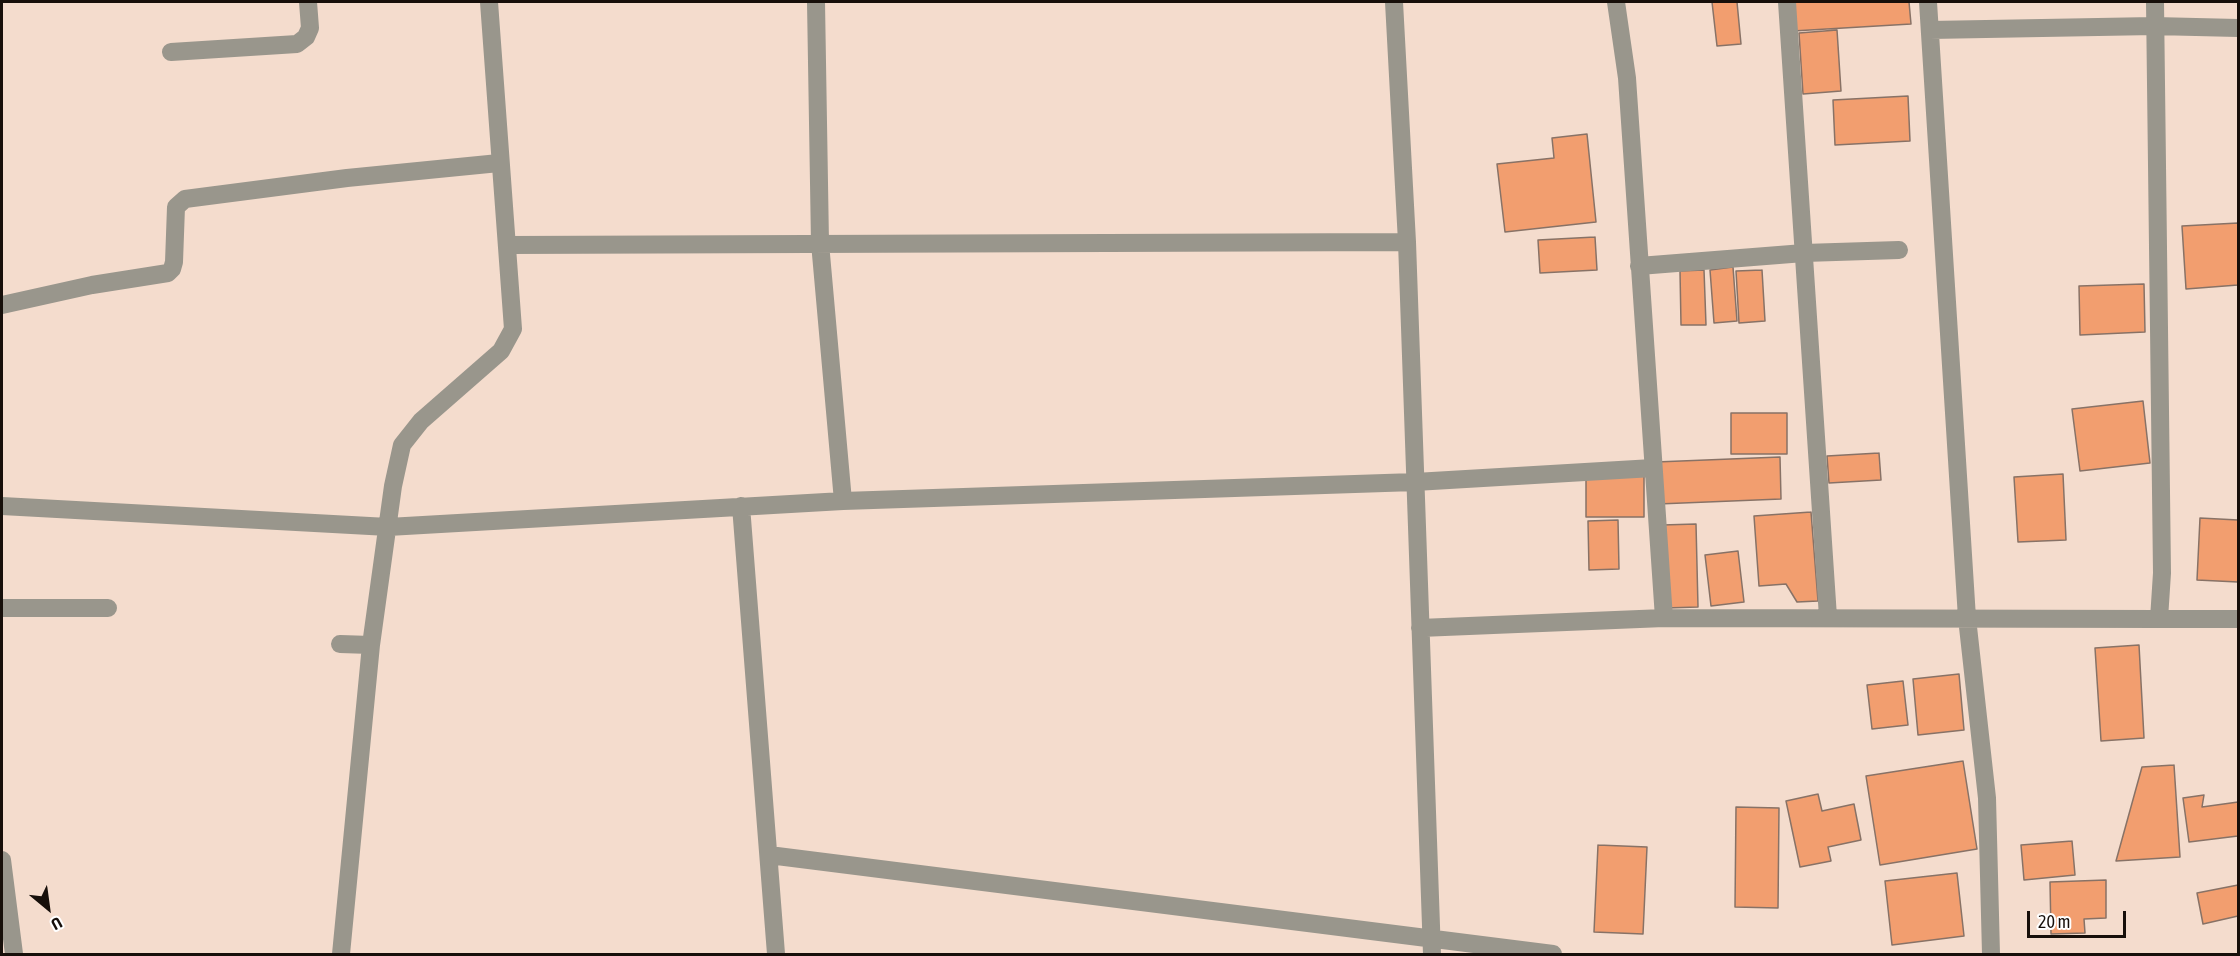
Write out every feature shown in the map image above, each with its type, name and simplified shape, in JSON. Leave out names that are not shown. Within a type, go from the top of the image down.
[{"type":"street","points":[[171,52],[297,44],[306,38],[310,28],[308,2]]},
{"type":"street","points":[[341,954],[371,645],[393,486],[402,445],[421,421],[501,351],[513,329],[489,2]]},
{"type":"street","points":[[816,2],[820,243],[843,501]]},
{"type":"street","points":[[1394,2],[1407,242],[1431,947]]},
{"type":"street","points":[[1616,2],[1626,78],[1664,618]]},
{"type":"street","points":[[1787,2],[1827,617]]},
{"type":"street","points":[[1928,2],[1967,618],[1987,798],[1991,954]]},
{"type":"street","points":[[2155,2],[2162,552],[2159,619]]},
{"type":"street","points":[[1930,30],[2154,26],[2238,28]]},
{"type":"street","points":[[2,304],[92,285],[168,273],[174,262],[177,207],[186,199],[347,178],[499,162]]},
{"type":"street","points":[[508,245],[1407,242]]},
{"type":"street","points":[[1639,266],[1804,253],[1899,250]]},
{"type":"street","points":[[2,506],[388,527],[843,501],[1415,482],[1653,468]]},
{"type":"street","points":[[741,506],[776,954]]},
{"type":"street","points":[[2,608],[108,608]]},
{"type":"street","points":[[1420,628],[1664,618],[2238,619]]},
{"type":"street","points":[[340,644],[371,645]]},
{"type":"street","points":[[769,855],[1431,947],[1553,954]]},
{"type":"street","points":[[2,860],[14,954]]},
{"type":"building","points":[[1712,2],[1737,2],[1741,44],[1717,46]]},
{"type":"building","points":[[1791,2],[1909,2],[1911,24],[1793,31]]},
{"type":"building","points":[[1837,30],[1841,91],[1803,94],[1799,33]]},
{"type":"building","points":[[1908,96],[1910,141],[1835,145],[1833,100]]},
{"type":"building","points":[[1587,134],[1596,222],[1505,232],[1497,164],[1554,158],[1552,138]]},
{"type":"building","points":[[2238,223],[2238,285],[2186,289],[2182,226]]},
{"type":"building","points":[[1595,237],[1597,270],[1540,273],[1538,240]]},
{"type":"building","points":[[1733,267],[1737,321],[1714,323],[1710,270]]},
{"type":"building","points":[[1704,270],[1706,325],[1681,325],[1680,271]]},
{"type":"building","points":[[1762,270],[1765,321],[1739,323],[1736,271]]},
{"type":"building","points":[[2144,284],[2145,332],[2080,335],[2079,286]]},
{"type":"building","points":[[2143,401],[2150,463],[2080,471],[2072,409]]},
{"type":"building","points":[[1731,413],[1787,413],[1787,454],[1731,454]]},
{"type":"building","points":[[1879,453],[1881,480],[1829,483],[1827,456]]},
{"type":"building","points":[[1780,457],[1781,499],[1658,504],[1656,462]]},
{"type":"building","points":[[1586,474],[1644,474],[1644,517],[1586,517]]},
{"type":"building","points":[[2063,474],[2066,540],[2018,542],[2014,477]]},
{"type":"building","points":[[1811,512],[1818,601],[1797,602],[1786,584],[1759,586],[1754,516]]},
{"type":"building","points":[[2200,518],[2238,520],[2238,582],[2197,580]]},
{"type":"building","points":[[1618,520],[1619,569],[1589,570],[1588,521]]},
{"type":"building","points":[[1696,524],[1698,607],[1665,608],[1662,525]]},
{"type":"building","points":[[1738,551],[1744,602],[1711,606],[1705,555]]},
{"type":"building","points":[[2139,645],[2144,738],[2101,741],[2095,648]]},
{"type":"building","points":[[1959,674],[1964,730],[1918,735],[1913,679]]},
{"type":"building","points":[[1903,681],[1908,725],[1872,729],[1867,685]]},
{"type":"building","points":[[1963,761],[1977,849],[1880,865],[1866,776]]},
{"type":"building","points":[[2174,765],[2180,857],[2116,861],[2142,767]]},
{"type":"building","points":[[1818,794],[1822,811],[1854,804],[1861,840],[1828,847],[1831,861],[1800,867],[1786,801]]},
{"type":"building","points":[[2204,795],[2202,807],[2238,802],[2238,836],[2189,842],[2183,798]]},
{"type":"building","points":[[1736,807],[1779,808],[1778,908],[1735,907]]},
{"type":"building","points":[[2072,841],[2075,875],[2024,880],[2021,845]]},
{"type":"building","points":[[1598,845],[1647,847],[1643,934],[1594,932]]},
{"type":"building","points":[[1957,873],[1964,936],[1892,945],[1885,881]]},
{"type":"building","points":[[2106,880],[2106,918],[2084,919],[2085,933],[2051,934],[2050,882]]},
{"type":"building","points":[[2238,885],[2238,916],[2203,924],[2197,893]]}]
